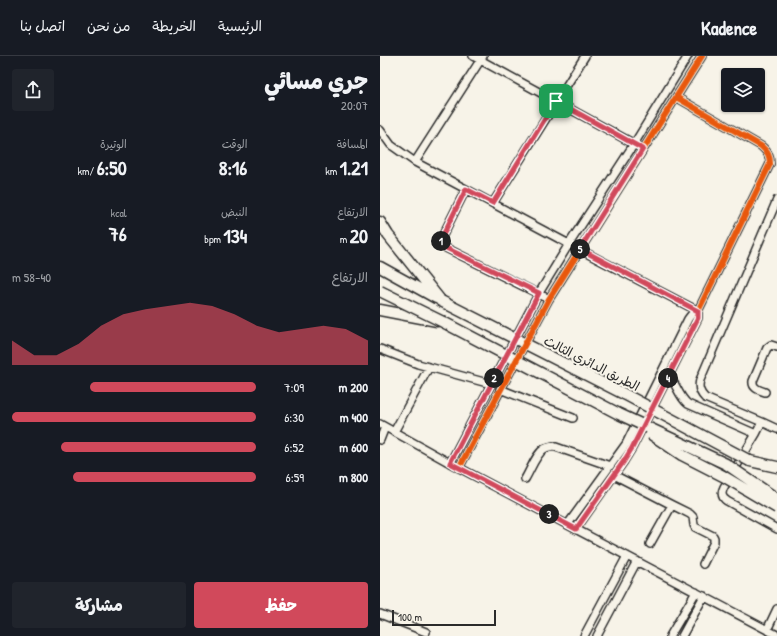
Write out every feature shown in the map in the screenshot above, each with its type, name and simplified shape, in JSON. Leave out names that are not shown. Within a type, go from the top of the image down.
[{"type":"highway","points":[[380,222],[392,240],[441,301]]},
{"type":"highway","name":"الطريق الدائري الثالث","points":[[380,267],[441,301],[621,392],[750,461],[777,467]]},
{"type":"highway","points":[[380,291],[443,322],[619,414],[726,464],[777,499]]},
{"type":"highway","points":[[384,311],[443,322]]},
{"type":"highway","points":[[619,414],[682,454],[777,508]]},
{"type":"street","points":[[473,56],[482,58],[643,149]]},
{"type":"street","points":[[493,203],[584,56]]},
{"type":"street","points":[[450,463],[539,293],[688,56]]},
{"type":"street","points":[[459,468],[549,299],[702,56]]},
{"type":"street","points":[[415,162],[482,58]]},
{"type":"street","points":[[576,529],[632,448],[697,321],[698,311],[768,171],[770,164],[770,157],[767,151],[761,146],[676,97]]},
{"type":"street","points":[[380,130],[391,145],[415,162],[698,311]]},
{"type":"street","points":[[466,189],[441,239],[444,247],[549,299]]},
{"type":"street","points":[[777,200],[700,380],[699,387],[705,398],[777,429]]},
{"type":"street","points":[[568,524],[626,444],[688,319],[698,311]]},
{"type":"street","points":[[765,392],[755,388],[752,383],[767,348],[771,345],[777,347]]},
{"type":"street","points":[[380,349],[409,361],[491,384]]},
{"type":"street","points":[[394,432],[429,367]]},
{"type":"street","points":[[661,372],[669,376],[680,396],[688,404],[756,434]]},
{"type":"street","points":[[500,389],[573,418]]},
{"type":"street","points":[[762,422],[724,487],[722,495],[727,501],[777,529]]},
{"type":"street","points":[[380,440],[383,426],[459,468],[777,635]]},
{"type":"street","points":[[525,479],[539,453],[543,449],[553,446],[610,466]]},
{"type":"street","points":[[614,475],[692,515],[695,527],[714,538],[714,542],[702,564]]},
{"type":"street","points":[[650,544],[672,505]]},
{"type":"street","points":[[584,636],[627,556]]},
{"type":"street","points":[[597,636],[637,561]]},
{"type":"street","points":[[670,636],[696,592]]},
{"type":"street","points":[[682,636],[704,596]]},
{"type":"street","points":[[767,630],[777,609],[777,601]]},
{"type":"street","points":[[380,614],[426,632]]},
{"type":"cycle path","points":[[459,468],[549,299],[702,56]]},
{"type":"cycle path","points":[[576,529],[632,448],[698,318],[698,311],[770,164],[768,154],[761,146],[676,97]]},
{"type":"route","points":[[556,101],[643,149],[580,249],[698,311],[698,318],[632,448],[576,529],[450,463],[539,293],[444,247],[441,239],[466,189],[493,203],[556,101]]}]
